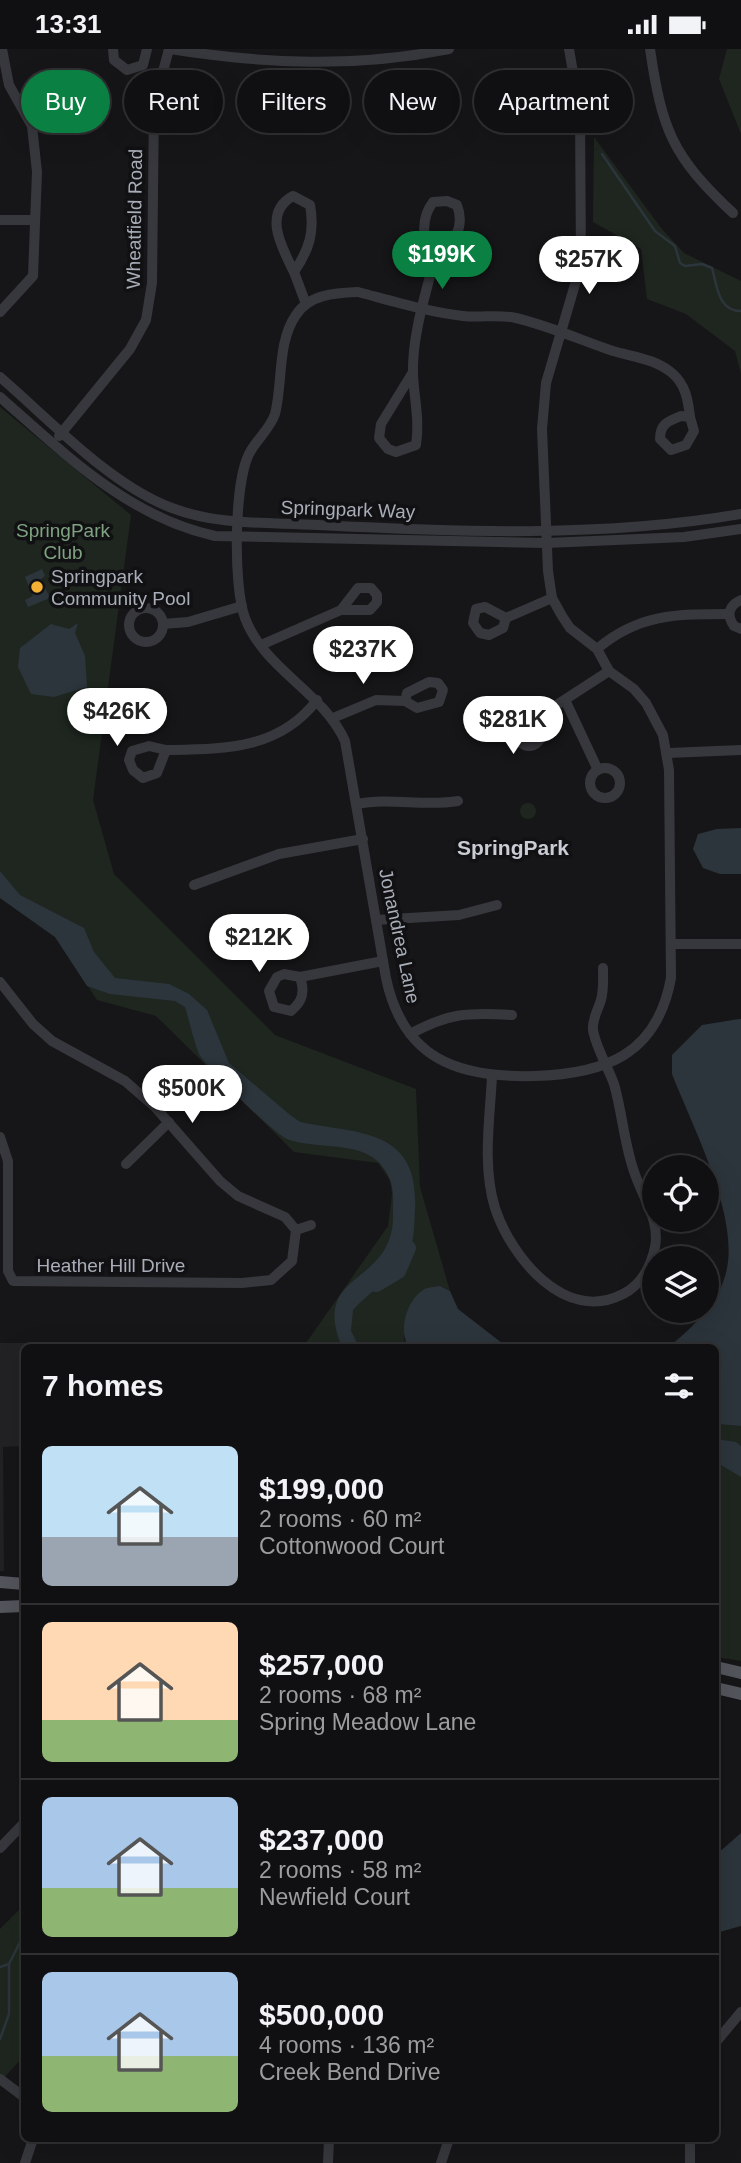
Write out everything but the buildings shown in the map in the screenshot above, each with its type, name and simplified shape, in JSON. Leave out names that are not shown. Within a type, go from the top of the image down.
[{"type":"main road","points":[[0,1582],[21,1584]]},
{"type":"main road","points":[[0,1607],[21,1606]]},
{"type":"main road","points":[[719,1668],[741,1673]]},
{"type":"main road","points":[[719,1689],[741,1694]]},
{"type":"street","points":[[0,312],[33,276],[37,172],[32,126],[5,87],[2,49]]},
{"type":"street","points":[[113,49],[114,60],[127,70],[143,65],[148,49]]},
{"type":"street","points":[[169,49],[237,60],[318,64],[405,58],[450,49]]},
{"type":"street","name":"Wheatfield Road","points":[[53,444],[130,349],[146,320],[152,283],[154,105],[169,49]]},
{"type":"street","name":"Jonandrea Lane","points":[[306,303],[295,315],[288,331],[274,418],[248,455],[243,476],[237,539],[237,583],[242,606],[261,645],[333,718],[349,755],[383,961],[393,1005],[410,1034],[424,1049],[449,1066],[492,1076],[563,1076],[607,1065],[642,1042],[658,1020],[668,992],[672,944],[668,753],[657,720],[646,703],[634,689],[609,671],[597,649],[570,628],[552,598],[542,429],[546,383],[581,264],[580,113],[569,49]]},
{"type":"street","points":[[650,49],[662,118],[671,142],[706,188],[733,213]]},
{"type":"street","points":[[294,272],[310,248],[312,215],[310,205],[293,196],[277,210],[276,223],[281,246],[306,303],[321,297],[358,292],[464,317],[501,315],[641,357],[666,369],[681,383],[687,394],[690,417]]},
{"type":"street","points":[[413,372],[381,424],[379,438],[388,449],[396,453],[416,445],[417,411],[413,372],[422,308],[433,265],[460,230],[461,214],[457,205],[447,201],[433,202],[426,211],[423,232],[433,265]]},
{"type":"street","points":[[0,220],[35,220]]},
{"type":"street","name":"Springpark Way","points":[[0,377],[62,432],[152,499],[197,516],[239,524],[411,530],[547,530],[653,526],[741,515]]},
{"type":"street","name":"Springpark Way","points":[[0,397],[53,444],[114,492],[150,515],[194,531],[237,539],[547,543],[684,537],[741,529]]},
{"type":"street","points":[[506,618],[552,598]]},
{"type":"street","points":[[741,600],[731,607],[729,614],[734,626],[741,629]]},
{"type":"street","points":[[163,624],[188,622],[242,606]]},
{"type":"street","points":[[261,645],[341,610]]},
{"type":"street","points":[[597,649],[614,635],[642,621],[729,614]]},
{"type":"street","points":[[536,724],[609,671]]},
{"type":"street","points":[[166,750],[247,747],[283,731],[317,700]]},
{"type":"street","points":[[333,718],[376,700],[405,701]]},
{"type":"street","points":[[565,701],[598,770]]},
{"type":"street","points":[[668,753],[741,750]]},
{"type":"street","points":[[357,804],[382,800],[437,805],[458,801]]},
{"type":"street","points":[[194,885],[279,854],[363,839]]},
{"type":"street","points":[[376,920],[459,915],[497,905]]},
{"type":"street","points":[[672,944],[741,944]]},
{"type":"street","points":[[300,977],[383,961]]},
{"type":"street","points":[[492,1076],[489,1178],[495,1207],[504,1229],[530,1268],[547,1284],[572,1298],[603,1300],[627,1292],[638,1283],[649,1265],[657,1237],[653,1218],[627,1154],[618,1102],[593,1027],[604,986],[603,968]]},
{"type":"street","points":[[0,982],[33,1024],[52,1041],[125,1081],[169,1122],[220,1181],[238,1196],[285,1217],[296,1230],[311,1225]]},
{"type":"street","points":[[410,1034],[437,1020],[463,1013],[512,1015]]},
{"type":"street","points":[[126,1164],[169,1122]]},
{"type":"street","name":"Heather Hill Drive","points":[[0,1137],[8,1161],[8,1271],[13,1281],[242,1283],[271,1280],[292,1261],[296,1230]]},
{"type":"street","points":[[0,1848],[21,1826]]},
{"type":"street","points":[[719,2038],[741,2012]]},
{"type":"street","points":[[0,2079],[21,2095]]},
{"type":"street","points":[[25,2163],[32,2142]]},
{"type":"street","points":[[328,2163],[329,2142]]},
{"type":"street","points":[[441,2163],[448,2142]]},
{"type":"street","points":[[690,2142],[690,2163]]},
{"type":"shaded area","name":"Springpark Community Pool","points":[[42,569],[45,576],[41,579],[50,598],[28,607],[25,600],[33,596],[25,577]]},
{"type":"shaded area","points":[[78,623],[75,633],[85,656],[87,687],[54,697],[31,694],[18,667],[20,648],[51,624],[69,629]]},
{"type":"shaded area","points":[[741,828],[741,874],[720,874],[703,868],[693,849],[698,834],[717,829]]},
{"type":"shaded area","points":[[0,871],[20,895],[84,928],[94,952],[115,978],[169,984],[189,994],[207,1010],[229,1063],[300,1122],[363,1133],[396,1149],[407,1163],[414,1182],[412,1243],[408,1255],[398,1268],[353,1310],[351,1331],[358,1344],[341,1344],[335,1322],[336,1303],[344,1290],[382,1254],[390,1236],[393,1192],[382,1166],[359,1151],[287,1139],[240,1099],[204,1061],[199,1054],[185,1007],[175,1001],[110,994],[87,986],[55,937],[0,898]]},
{"type":"shaded area","points":[[741,1019],[741,1426],[719,1424],[719,1344],[672,1344],[695,1323],[719,1323],[719,1291],[727,1268],[729,1246],[719,1193],[719,1155],[705,1155],[672,1074],[672,1055],[702,1025]]},
{"type":"shaded area","points":[[440,1286],[450,1291],[458,1309],[503,1344],[408,1344],[404,1325],[408,1309],[417,1295],[429,1288]]},
{"type":"shaded area","points":[[0,1343],[308,1344],[21,1344],[21,1446],[3,1447],[4,1571],[0,1571]]},
{"type":"shaded area","points":[[719,1439],[736,1442],[741,1446],[741,1477],[719,1464]]},
{"type":"shaded area","points":[[741,1833],[741,1926],[719,1932],[719,1852]]},
{"type":"green space","points":[[727,49],[741,49],[741,134],[719,79]]},
{"type":"green space","points":[[594,137],[661,228],[684,253],[741,281],[741,374],[735,351],[686,314],[647,299],[641,249],[593,222]]},
{"type":"green space","name":"SpringPark Club","points":[[0,407],[131,515],[93,800],[114,874],[275,1035],[416,1089],[420,1187],[450,1291],[440,1286],[404,1323],[404,1340],[407,1344],[306,1343],[388,1226],[392,1194],[390,1180],[378,1163],[294,1152],[156,1016],[97,1000],[55,937],[0,898]]},
{"type":"green space","points":[[528,803],[534,805],[534,817],[528,819],[522,817],[520,811],[522,805]]},
{"type":"green space","points":[[719,1424],[741,1426],[741,1661],[719,1657]]},
{"type":"green space","points":[[21,1908],[21,2059],[0,2082],[0,1929]]},
{"type":"waterway","points":[[602,154],[655,231],[675,246],[680,263],[685,266],[702,264],[712,268],[723,302],[727,307],[741,311]]},
{"type":"waterway","points":[[376,1284],[398,1271],[408,1248]]},
{"type":"waterway","points":[[0,2039],[9,2014],[9,1964],[21,1940]]},
{"type":"waterway","points":[[0,1967],[9,1964]]},
{"type":"place","name":"Springpark Community Pool","points":[[37,587]]},
{"type":"district","name":"SpringPark","points":[[513,848]]}]
